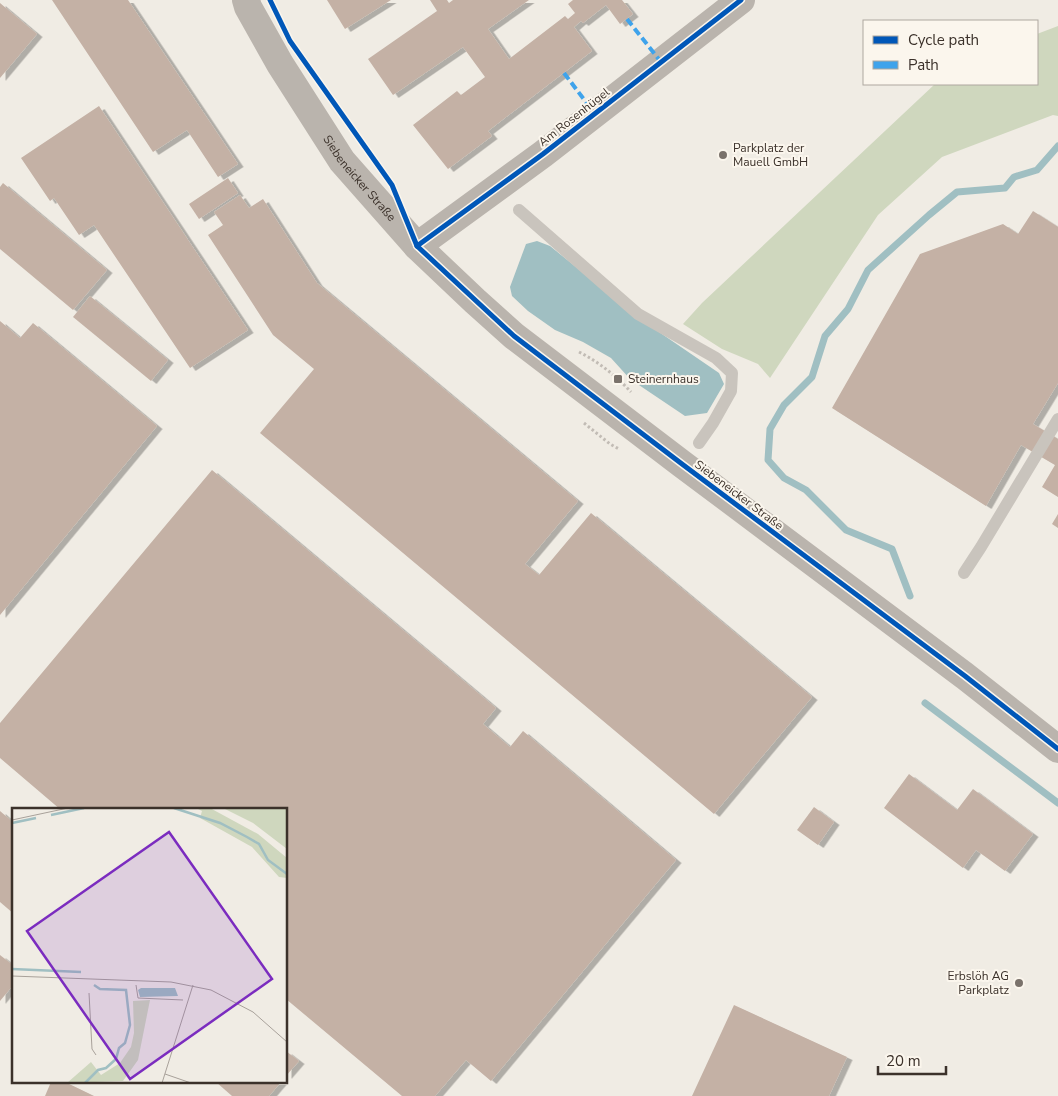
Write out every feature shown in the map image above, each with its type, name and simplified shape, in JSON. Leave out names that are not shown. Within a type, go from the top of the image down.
[{"type":"main road","name":"Siebeneicker Straße","points":[[246,0],[280,64],[342,161],[417,246],[514,336],[965,676],[1058,749]]},
{"type":"main road","name":"Am Rosenhügel","points":[[417,246],[543,154],[741,0]]},
{"type":"lane","points":[[519,210],[638,314],[716,358],[732,373],[732,391],[699,443]]},
{"type":"lane","points":[[964,573],[1058,419]]},
{"type":"green space","points":[[1058,26],[1058,116],[1053,115],[942,157],[878,215],[770,378],[758,364],[722,349],[683,324],[702,303],[934,85],[1038,85],[1038,34]]},
{"type":"water","points":[[537,241],[550,246],[640,319],[719,373],[724,384],[707,413],[685,416],[630,379],[611,358],[583,342],[555,330],[528,311],[512,296],[510,287],[526,244]]},
{"type":"building","points":[[52,0],[128,0],[238,164],[218,177],[187,130],[153,152]]},
{"type":"building","points":[[327,0],[391,0],[345,29]]},
{"type":"building","points":[[430,0],[447,0],[449,3],[453,0],[529,0],[488,29],[509,59],[565,16],[568,19],[575,13],[568,4],[573,0],[622,0],[633,14],[620,24],[606,5],[583,23],[581,21],[574,27],[592,51],[488,131],[492,136],[448,169],[413,125],[457,91],[461,95],[485,77],[463,47],[393,95],[368,59],[437,11]]},
{"type":"building","points":[[0,3],[37,34],[0,78]]},
{"type":"building","points":[[99,106],[248,330],[190,368],[94,225],[79,235],[54,198],[50,201],[21,158]]},
{"type":"building","points":[[228,178],[238,193],[199,219],[189,204]]},
{"type":"building","points":[[3,183],[107,270],[73,310],[0,249],[0,187]]},
{"type":"building","points":[[240,195],[249,208],[263,199],[317,283],[578,501],[525,564],[539,575],[591,513],[812,697],[714,814],[260,433],[314,369],[273,335],[208,235],[223,225],[214,212]]},
{"type":"building","points":[[1033,211],[1058,227],[1058,383],[1033,424],[1058,439],[1058,497],[1042,487],[1055,465],[1021,445],[986,506],[832,408],[920,254],[1003,224],[1018,234]]},
{"type":"building","points":[[90,296],[168,360],[151,381],[73,317]]},
{"type":"building","points":[[0,321],[20,338],[33,323],[157,426],[0,615]]},
{"type":"building","points":[[212,470],[496,708],[483,724],[510,747],[523,731],[676,860],[491,1081],[466,1060],[435,1096],[402,1096],[288,1001],[288,808],[59,808],[0,758],[0,723]]},
{"type":"building","points":[[1058,514],[1058,528],[1052,524]]},
{"type":"building","points":[[909,774],[957,810],[973,789],[1033,834],[1005,871],[976,850],[963,868],[884,808]]},
{"type":"building","points":[[814,807],[834,822],[818,845],[797,830]]},
{"type":"building","points":[[0,811],[12,821],[12,912],[0,902]]},
{"type":"building","points":[[0,955],[12,964],[12,986],[0,1001]]},
{"type":"building","points":[[734,1005],[847,1057],[829,1096],[692,1096]]},
{"type":"building","points":[[288,1053],[299,1061],[288,1074]]},
{"type":"building","points":[[50,1084],[69,1084],[94,1096],[45,1096]]},
{"type":"building","points":[[218,1084],[279,1084],[269,1096],[232,1096]]},
{"type":"waterway","points":[[910,596],[892,549],[846,530],[806,490],[784,478],[768,460],[770,429],[784,405],[812,377],[825,336],[848,309],[868,270],[957,192],[1005,188],[1014,177],[1037,170],[1058,146]]},
{"type":"waterway","points":[[925,703],[1058,803]]},
{"type":"marked path","points":[[627,19],[661,62]]},
{"type":"marked path","points":[[564,73],[595,114]]},
{"type":"cycle path","points":[[270,0],[290,41],[392,185],[417,246],[514,336],[965,676],[1058,749]]},
{"type":"cycle path","points":[[417,246],[543,154],[741,0]]},
{"type":"place","name":"Parkplatz der Mauell GmbH","points":[[723,155]]},
{"type":"place","name":"Steinernhaus","points":[[618,379]]},
{"type":"place","name":"Erbslöh AG Parkplatz","points":[[1019,983]]}]
